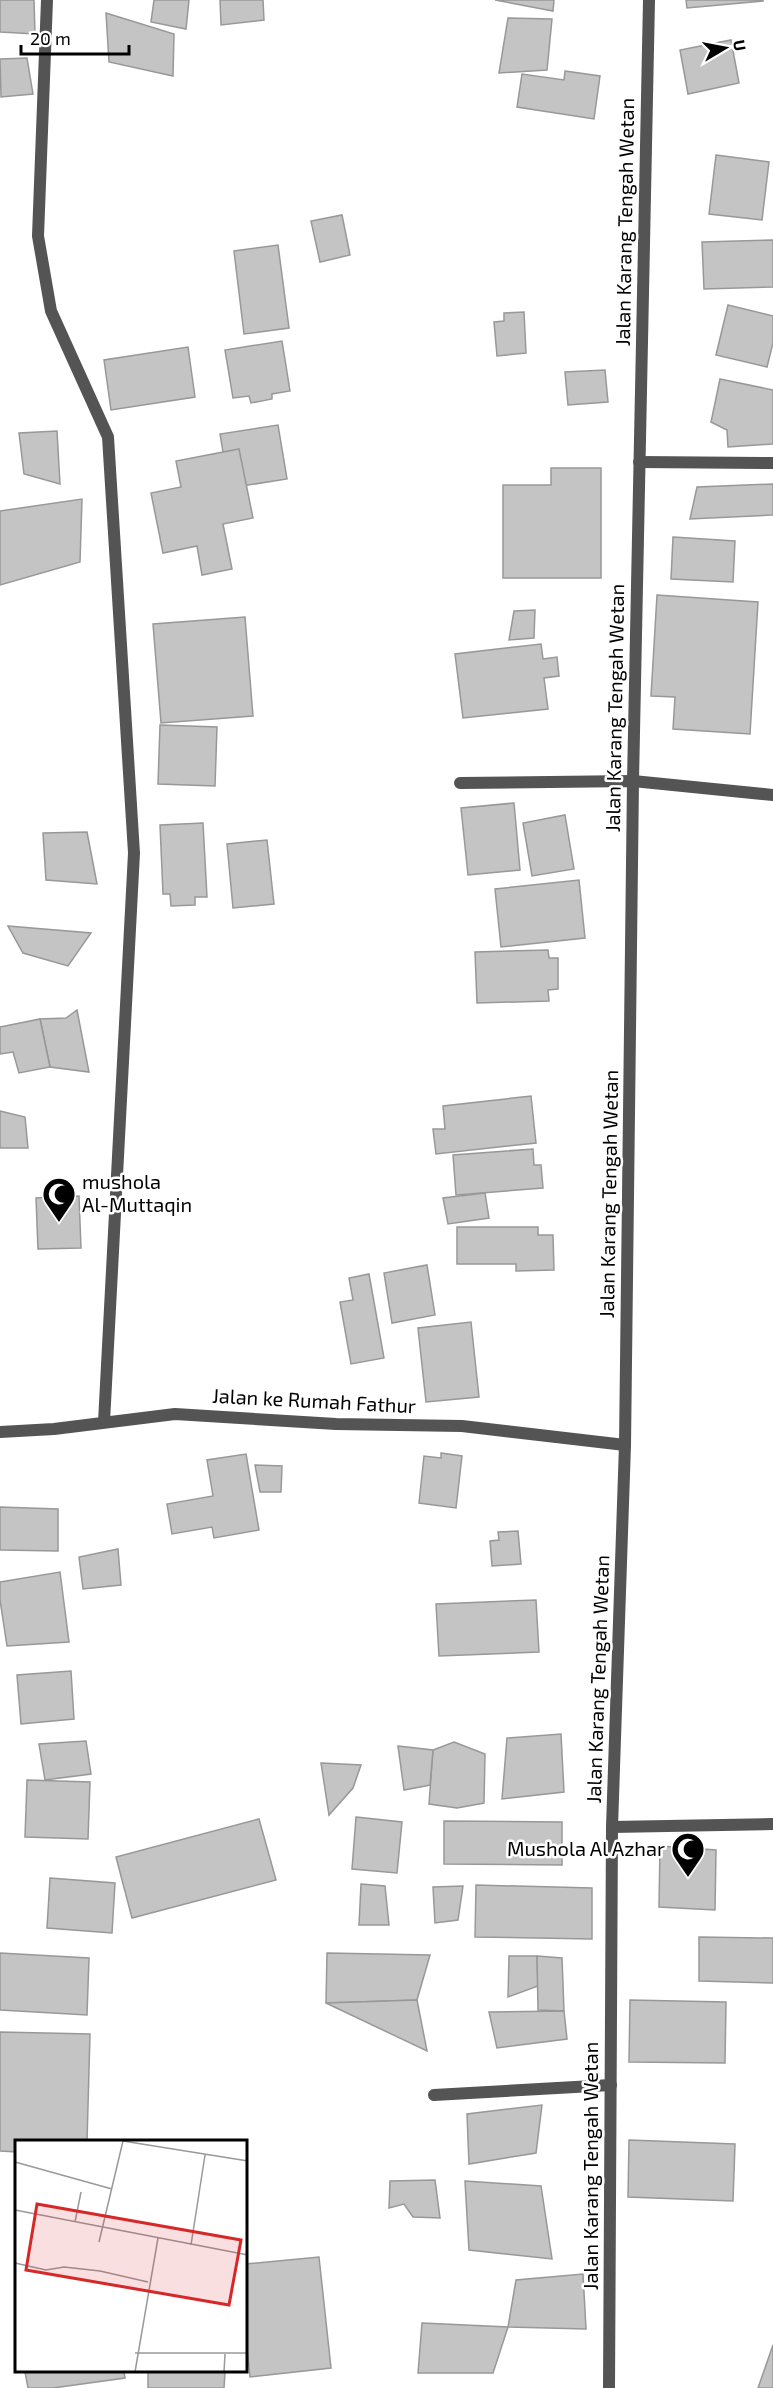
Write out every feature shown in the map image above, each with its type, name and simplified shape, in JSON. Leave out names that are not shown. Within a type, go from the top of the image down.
[{"type":"street","points":[[47,0],[38,236],[51,311],[108,437],[134,853],[104,1422]]},
{"type":"street","name":"Jalan Karang Tengah Wetan","points":[[609,2388],[612,1827],[626,1445],[633,781],[649,0]]},
{"type":"street","points":[[639,462],[773,463]]},
{"type":"street","points":[[460,783],[633,781],[773,795]]},
{"type":"street","name":"Jalan ke Rumah Fathur","points":[[0,1432],[54,1429],[175,1414],[336,1424],[462,1426],[626,1445]]},
{"type":"street","points":[[612,1827],[773,1824]]},
{"type":"street","points":[[434,2095],[611,2085]]},
{"type":"building","points":[[0,0],[34,0],[35,34],[0,32]]},
{"type":"building","points":[[154,0],[189,0],[186,29],[151,22]]},
{"type":"building","points":[[220,0],[263,0],[264,20],[221,25]]},
{"type":"building","points":[[495,0],[554,0],[553,11]]},
{"type":"building","points":[[686,0],[763,0],[763,1],[687,8]]},
{"type":"building","points":[[106,13],[174,34],[173,76],[109,62]]},
{"type":"building","points":[[508,18],[552,19],[547,70],[499,73]]},
{"type":"building","points":[[731,40],[739,83],[688,94],[680,50]]},
{"type":"building","points":[[27,58],[33,94],[1,97],[0,59]]},
{"type":"building","points":[[565,71],[600,76],[594,119],[517,107],[522,74],[564,80]]},
{"type":"building","points":[[716,155],[769,162],[762,220],[709,214]]},
{"type":"building","points":[[342,215],[350,255],[320,262],[311,221]]},
{"type":"building","points":[[773,240],[773,287],[704,289],[702,242]]},
{"type":"building","points":[[278,245],[289,328],[244,334],[234,251]]},
{"type":"building","points":[[728,305],[773,316],[773,343],[767,367],[716,355]]},
{"type":"building","points":[[524,312],[526,353],[497,356],[494,322],[504,321],[504,313]]},
{"type":"building","points":[[282,341],[290,391],[272,394],[272,399],[251,403],[249,396],[233,398],[225,350]]},
{"type":"building","points":[[188,347],[195,397],[111,410],[104,360]]},
{"type":"building","points":[[605,370],[608,402],[568,405],[565,372]]},
{"type":"building","points":[[720,379],[773,390],[773,444],[728,447],[727,430],[711,422]]},
{"type":"building","points":[[278,425],[287,479],[229,488],[220,434]]},
{"type":"building","points":[[57,431],[60,484],[24,474],[19,433]]},
{"type":"building","points":[[239,449],[253,518],[223,524],[232,569],[202,575],[197,546],[163,553],[151,493],[181,487],[176,461]]},
{"type":"building","points":[[551,468],[601,468],[601,578],[503,578],[503,485],[551,485]]},
{"type":"building","points":[[773,484],[773,515],[690,519],[697,487]]},
{"type":"building","points":[[82,499],[80,562],[0,585],[0,511]]},
{"type":"building","points":[[673,537],[735,541],[733,582],[671,579]]},
{"type":"building","points":[[657,595],[758,602],[750,734],[673,729],[675,697],[651,696]]},
{"type":"building","points":[[535,610],[534,638],[509,640],[514,611]]},
{"type":"building","points":[[245,617],[253,716],[161,723],[153,624]]},
{"type":"building","points":[[541,644],[543,659],[557,657],[559,676],[544,678],[548,709],[463,718],[455,654]]},
{"type":"building","points":[[160,725],[217,727],[215,786],[158,784]]},
{"type":"building","points":[[514,803],[520,870],[468,875],[461,808]]},
{"type":"building","points":[[565,815],[574,869],[532,876],[523,823]]},
{"type":"building","points":[[203,823],[207,897],[195,897],[195,905],[171,906],[170,894],[163,894],[160,825]]},
{"type":"building","points":[[87,832],[97,884],[46,880],[43,833]]},
{"type":"building","points":[[267,840],[274,904],[233,908],[227,844]]},
{"type":"building","points":[[579,880],[585,938],[501,947],[495,889]]},
{"type":"building","points":[[8,926],[91,933],[68,966],[23,953]]},
{"type":"building","points":[[548,950],[549,958],[558,958],[558,989],[548,990],[549,1001],[477,1003],[475,952]]},
{"type":"building","points":[[77,1010],[89,1072],[50,1067],[40,1019],[66,1018]]},
{"type":"building","points":[[40,1019],[50,1067],[19,1073],[13,1052],[0,1054],[0,1027]]},
{"type":"building","points":[[531,1096],[536,1143],[436,1154],[433,1129],[445,1129],[443,1106]]},
{"type":"building","points":[[0,1111],[25,1117],[28,1148],[0,1148]]},
{"type":"building","points":[[533,1149],[534,1165],[541,1165],[543,1188],[456,1195],[453,1155]]},
{"type":"building","points":[[485,1193],[489,1218],[448,1224],[443,1198]]},
{"type":"building","name":"mushola Al-Muttaqin","points":[[79,1196],[81,1248],[38,1249],[36,1198]]},
{"type":"building","points":[[457,1227],[538,1227],[538,1235],[553,1235],[554,1270],[516,1271],[516,1264],[457,1264]]},
{"type":"building","points":[[427,1265],[435,1315],[392,1323],[384,1273]]},
{"type":"building","points":[[369,1274],[384,1358],[351,1364],[340,1302],[353,1300],[349,1278]]},
{"type":"building","points":[[471,1322],[479,1397],[426,1402],[418,1328]]},
{"type":"building","points":[[441,1453],[462,1456],[456,1508],[419,1503],[424,1456],[441,1458]]},
{"type":"building","points":[[246,1454],[259,1530],[214,1538],[212,1527],[172,1534],[167,1504],[213,1496],[207,1460]]},
{"type":"building","points":[[255,1465],[282,1466],[281,1492],[260,1492]]},
{"type":"building","points":[[0,1507],[58,1509],[58,1551],[0,1550]]},
{"type":"building","points":[[518,1531],[521,1564],[492,1566],[490,1541],[499,1540],[498,1532]]},
{"type":"building","points":[[118,1549],[121,1585],[83,1589],[79,1557]]},
{"type":"building","points":[[60,1572],[69,1642],[7,1646],[0,1600],[0,1582]]},
{"type":"building","points":[[536,1600],[539,1652],[439,1656],[436,1604]]},
{"type":"building","points":[[71,1671],[74,1719],[21,1724],[17,1675]]},
{"type":"building","points":[[561,1734],[564,1792],[502,1799],[507,1738]]},
{"type":"building","points":[[86,1741],[91,1774],[45,1780],[39,1744]]},
{"type":"building","points":[[454,1742],[485,1754],[484,1803],[457,1808],[429,1804],[433,1750]]},
{"type":"building","points":[[398,1746],[433,1750],[430,1785],[404,1790]]},
{"type":"building","points":[[321,1763],[361,1765],[353,1788],[329,1815]]},
{"type":"building","points":[[27,1780],[90,1782],[88,1839],[25,1837]]},
{"type":"building","points":[[356,1817],[402,1822],[397,1873],[352,1869]]},
{"type":"building","points":[[259,1819],[276,1880],[132,1918],[116,1857]]},
{"type":"building","points":[[444,1821],[562,1822],[562,1865],[444,1864]]},
{"type":"building","name":"Mushola Al Azhar","points":[[660,1846],[716,1850],[715,1910],[659,1907]]},
{"type":"building","points":[[50,1878],[115,1883],[112,1933],[47,1928]]},
{"type":"building","points":[[361,1884],[385,1886],[389,1925],[359,1925]]},
{"type":"building","points":[[476,1885],[592,1888],[592,1939],[475,1937]]},
{"type":"building","points":[[463,1886],[458,1920],[435,1923],[433,1887]]},
{"type":"building","points":[[699,1937],[773,1938],[773,1983],[699,1981]]},
{"type":"building","points":[[0,1953],[89,1958],[87,2015],[0,2010]]},
{"type":"building","points":[[327,1953],[430,1955],[417,2000],[326,2003]]},
{"type":"building","points":[[509,1956],[537,1956],[538,1986],[508,1997]]},
{"type":"building","points":[[537,1956],[562,1958],[564,2011],[538,2010]]},
{"type":"building","points":[[417,2000],[427,2051],[326,2003]]},
{"type":"building","points":[[630,2000],[726,2002],[725,2063],[629,2062]]},
{"type":"building","points":[[564,2011],[567,2039],[497,2048],[489,2012]]},
{"type":"building","points":[[0,2032],[90,2034],[87,2140],[15,2140],[15,2152],[0,2151]]},
{"type":"building","points":[[542,2105],[536,2153],[469,2164],[467,2114]]},
{"type":"building","points":[[629,2140],[735,2144],[733,2201],[628,2197]]},
{"type":"building","points":[[435,2180],[440,2218],[413,2217],[404,2204],[389,2208],[390,2181]]},
{"type":"building","points":[[465,2181],[541,2186],[552,2259],[469,2250]]},
{"type":"building","points":[[319,2257],[331,2368],[250,2377],[248,2264]]},
{"type":"building","points":[[583,2274],[586,2329],[508,2327],[516,2280]]},
{"type":"building","points":[[422,2323],[508,2327],[493,2373],[418,2373]]},
{"type":"building","points":[[773,2345],[773,2388],[758,2388]]},
{"type":"building","points":[[25,2373],[124,2373],[125,2378],[53,2388],[28,2388]]},
{"type":"building","points":[[148,2373],[225,2373],[224,2388],[148,2388]]},
{"type":"place","name":"mushola Al-Muttaqin","points":[[59,1223]]},
{"type":"place","name":"Mushola Al Azhar","points":[[688,1878]]}]
